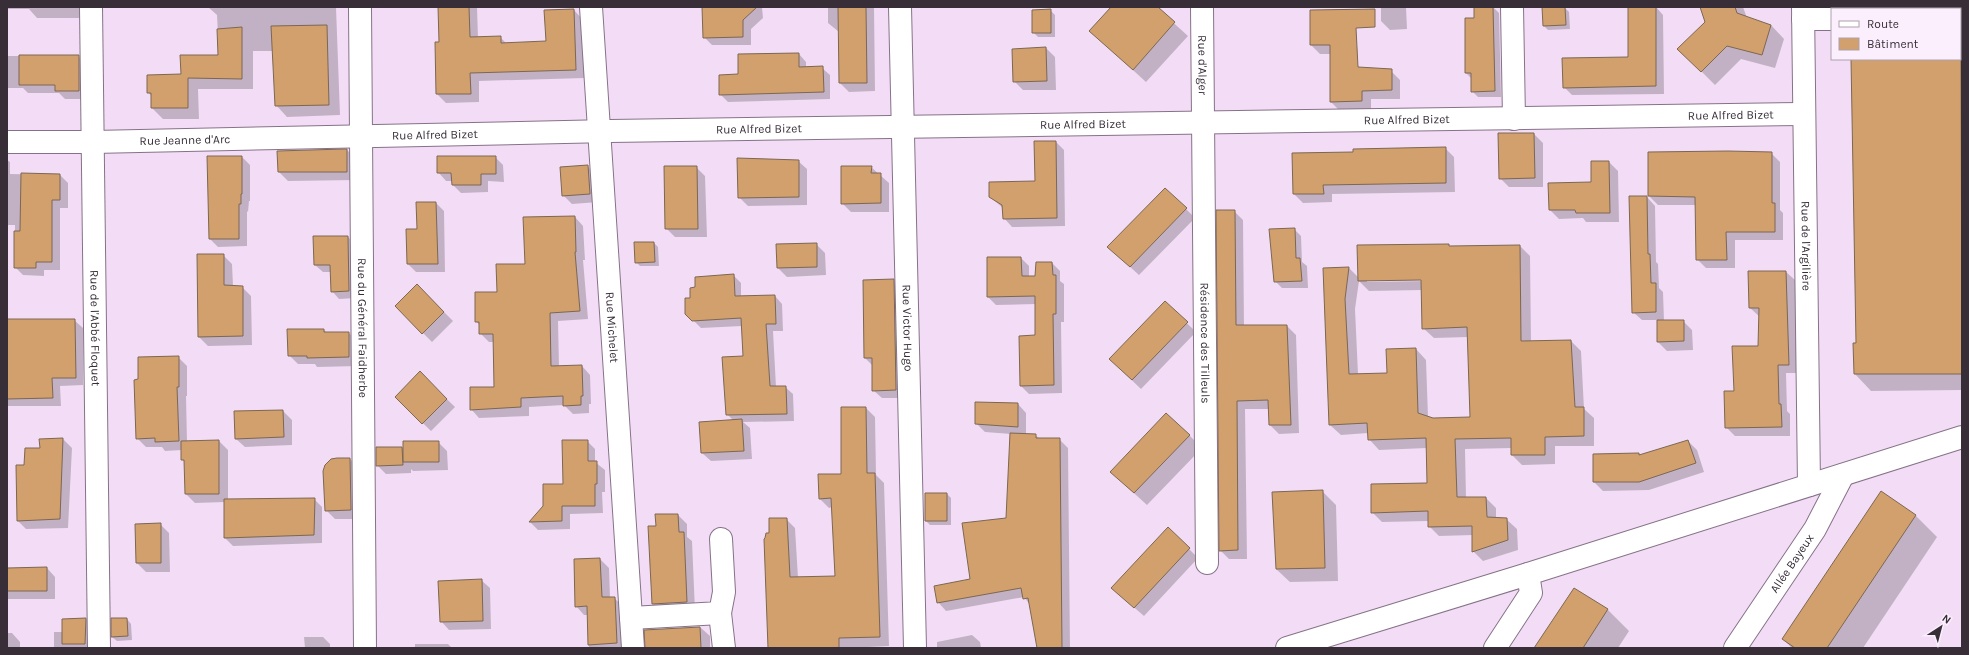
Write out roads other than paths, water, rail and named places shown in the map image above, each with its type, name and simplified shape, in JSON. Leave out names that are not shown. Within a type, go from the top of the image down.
[{"type":"street","name":"Rue de l'Abbé Floquet","points":[[91,7],[99,648]]},
{"type":"street","name":"Rue du Général Faidherbe","points":[[360,7],[365,648]]},
{"type":"street","name":"Rue Michelet","points":[[591,7],[632,648]]},
{"type":"street","name":"Rue Victor Hugo","points":[[900,7],[915,648]]},
{"type":"street","name":"Rue d'Alger","points":[[1202,7],[1205,124]]},
{"type":"street","points":[[1512,7],[1514,119]]},
{"type":"street","points":[[1803,13],[1831,19]]},
{"type":"street","name":"Rue de l'Argilière","points":[[1803,13],[1808,485]]},
{"type":"street","name":"Rue Alfred Bizet","points":[[362,137],[599,132],[1804,114]]},
{"type":"street","name":"Résidence des Tilleuls","points":[[1205,124],[1207,563]]},
{"type":"street","name":"Rue Jeanne d'Arc","points":[[7,142],[93,142],[362,137]]},
{"type":"street","points":[[1287,648],[1528,574],[1962,437]]},
{"type":"street","name":"Allée Bayeux","points":[[1735,648],[1815,529],[1843,475]]},
{"type":"street","points":[[721,539],[724,592],[720,613],[724,648]]},
{"type":"street","points":[[1495,648],[1530,593],[1528,574]]},
{"type":"street","points":[[631,618],[720,613]]}]
